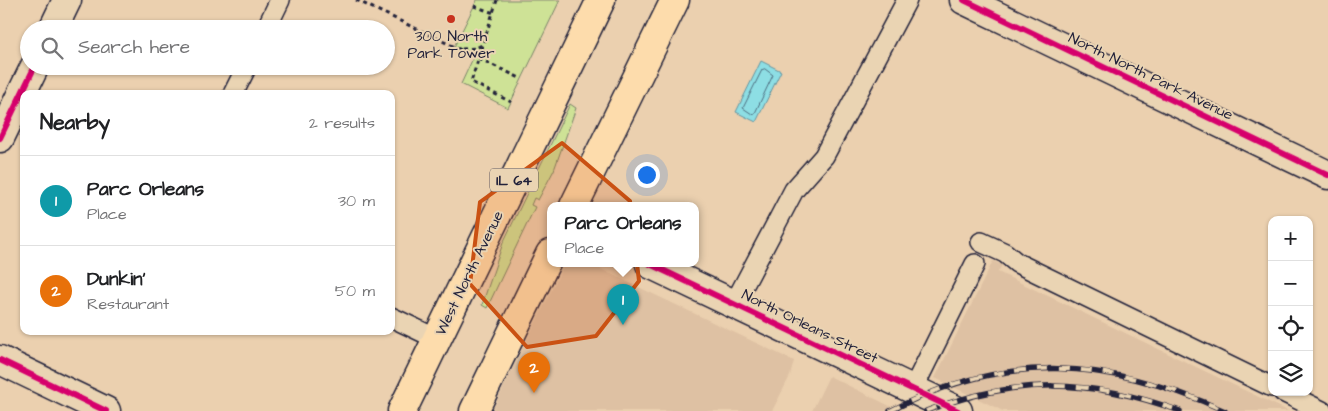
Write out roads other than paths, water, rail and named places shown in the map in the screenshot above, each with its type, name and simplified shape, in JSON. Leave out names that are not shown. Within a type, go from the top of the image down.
[{"type":"main road","name":"West North Avenue","points":[[402,411],[601,0]]},
{"type":"main road","points":[[576,202],[675,0]]},
{"type":"main road","points":[[474,411],[547,260]]},
{"type":"street","points":[[57,20],[67,0]]},
{"type":"street","name":"North North Park Avenue","points":[[964,0],[1328,175]]},
{"type":"street","points":[[23,90],[31,75]]},
{"type":"street","points":[[0,138],[20,97]]},
{"type":"street","name":"North Orleans Street","points":[[656,267],[958,411]]},
{"type":"street","points":[[0,360],[106,411]]},
{"type":"lane","points":[[270,20],[280,0]]},
{"type":"lane","points":[[734,304],[794,190],[824,156],[907,0]]},
{"type":"lane","points":[[236,90],[243,75]]},
{"type":"lane","points":[[981,242],[1005,253],[1017,264],[1268,385]]},
{"type":"lane","points":[[913,389],[975,264]]},
{"type":"lane","points":[[395,319],[437,339]]},
{"type":"lane","points":[[1291,396],[1322,411]]},
{"type":"water","points":[[761,61],[781,71],[756,122],[736,112]]},
{"type":"railway","points":[[890,411],[933,392],[975,378],[1016,371],[1057,369],[1098,372],[1140,380],[1182,393],[1225,411]]},
{"type":"railway","points":[[926,411],[991,392],[1022,387],[1053,386],[1115,392],[1180,411]]},
{"type":"place","name":"300 North Park Tower","points":[[451,19]]},
{"type":"place","name":"Parc Orleans","points":[[623,325]]},
{"type":"place","name":"Dunkin'","points":[[534,393]]}]
